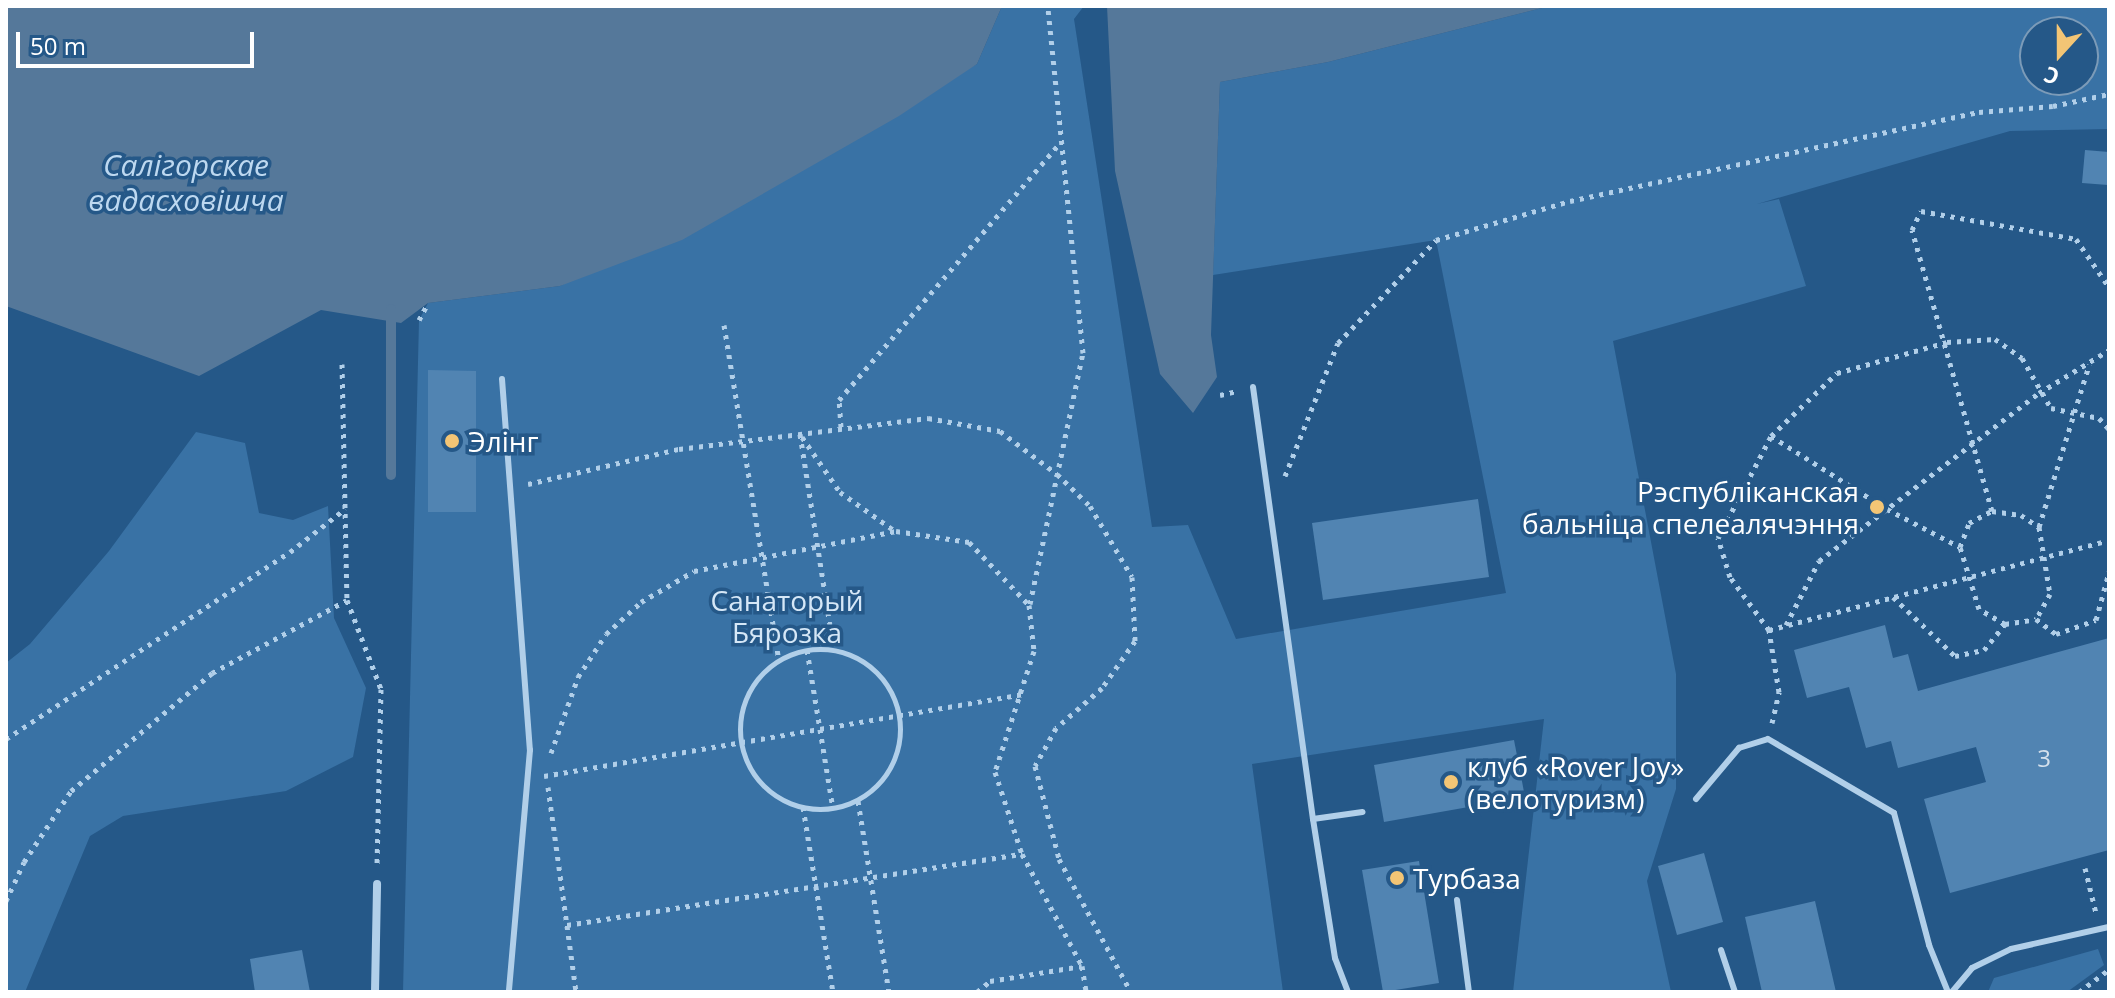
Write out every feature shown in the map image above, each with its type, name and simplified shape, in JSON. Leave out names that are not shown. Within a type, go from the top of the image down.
[{"type":"street","points":[[375,992],[377,884]]},
{"type":"lane","points":[[502,379],[530,750],[509,992]]},
{"type":"lane","points":[[1253,387],[1313,819],[1335,958],[1348,992]]},
{"type":"lane","points":[[1696,799],[1739,748],[1768,739],[1894,813],[1929,945],[1950,992],[1972,968],[2011,949],[2109,927]]},
{"type":"lane","points":[[1313,819],[1363,812]]},
{"type":"lane","points":[[1457,900],[1469,992]]},
{"type":"lane","points":[[1721,950],[1735,992]]},
{"type":"path","points":[[1048,6],[1083,353],[1029,605],[1034,651],[995,772],[1022,854],[1082,966],[1086,992]]},
{"type":"path","points":[[1272,510],[1338,343],[1436,240],[1570,201],[1979,112],[2053,106],[2109,94]]},
{"type":"path","points":[[841,427],[839,400],[1062,141]]},
{"type":"path","points":[[1992,511],[1971,445],[1947,342],[1912,230],[1921,211],[2076,239],[2109,287]]},
{"type":"path","points":[[419,320],[428,303]]},
{"type":"path","points":[[724,325],[779,661]]},
{"type":"path","points":[[1768,739],[1779,692],[1769,630],[1730,577],[1718,538],[1771,436],[1837,373],[1947,342],[1995,339],[2022,358],[2039,393],[2051,408],[2099,418],[2109,429]]},
{"type":"path","points":[[1786,625],[1819,561],[2039,393],[2109,350]]},
{"type":"path","points":[[342,364],[347,600],[381,689],[377,884]]},
{"type":"path","points":[[2036,619],[2050,594],[2039,527],[2089,365]]},
{"type":"path","points":[[512,487],[742,440],[928,418],[1000,431],[1057,474],[1090,506],[1132,577],[1135,641],[1102,688],[1056,728],[1035,766],[1059,859],[1131,992]]},
{"type":"path","points":[[800,434],[840,492],[896,531]]},
{"type":"path","points":[[800,434],[834,650]]},
{"type":"path","points":[[1771,436],[1887,509],[1960,547]]},
{"type":"path","points":[[6,739],[290,552],[345,509]]},
{"type":"path","points":[[2039,527],[2021,515],[1992,511],[1969,523],[1960,547],[1979,609],[2005,624],[2036,619],[2056,634],[2096,620],[2109,572]]},
{"type":"path","points":[[576,992],[547,776],[554,734],[572,691],[606,634],[641,602],[694,571],[896,531],[969,542],[1029,605]]},
{"type":"path","points":[[1769,630],[2109,540]]},
{"type":"path","points":[[1893,597],[1955,656],[1984,650],[2005,624]]},
{"type":"path","points":[[6,901],[24,862],[71,791],[212,673],[347,600]]},
{"type":"path","points":[[807,650],[833,809]]},
{"type":"path","points":[[807,650],[834,650],[873,667],[891,689],[900,716],[900,743],[893,767],[858,801],[833,809],[803,807],[764,788],[749,768],[741,744],[741,713],[751,687],[779,661],[807,650]]},
{"type":"path","points":[[527,780],[1022,694]]},
{"type":"path","points":[[858,801],[889,992]]},
{"type":"path","points":[[803,807],[833,992]]},
{"type":"path","points":[[567,925],[1022,854]]},
{"type":"path","points":[[977,992],[990,981],[1082,966]]},
{"type":"path","points":[[2079,992],[2109,969]]},
{"type":"green space","name":"Санаторый Бярозка","points":[[1002,6],[1084,6],[1074,19],[1152,527],[1188,525],[1236,639],[1506,593],[1436,240],[1213,275],[1220,82],[1328,62],[1550,6],[2109,6],[2109,129],[2010,131],[1757,204],[1779,199],[1806,286],[1613,341],[1676,674],[1676,789],[1647,881],[1671,992],[1513,992],[1544,719],[1252,764],[1283,992],[403,992],[419,320],[428,303],[560,286],[977,64]]},
{"type":"green space","points":[[196,432],[245,443],[259,513],[293,520],[328,506],[334,618],[366,688],[353,757],[286,791],[123,816],[90,836],[25,992],[6,992],[6,663],[30,644],[109,551]]},
{"type":"green space","points":[[2098,949],[2104,965],[2067,992],[1988,992],[1994,978]]},
{"type":"water","name":"Салігорскае вадасховішча","points":[[6,6],[1002,6],[977,64],[899,116],[682,240],[560,286],[428,303],[401,323],[321,310],[199,376],[6,306]]},
{"type":"water","points":[[1107,6],[1550,6],[1328,62],[1220,82],[1211,335],[1217,377],[1193,413],[1160,374],[1115,171]]},
{"type":"building","points":[[2085,150],[2109,152],[2108,185],[2082,183]]},
{"type":"building","name":"Элінг","points":[[428,370],[476,371],[476,512],[428,512]]},
{"type":"building","points":[[1478,499],[1489,577],[1323,600],[1312,523]]},
{"type":"building","points":[[1885,625],[1893,658],[1908,654],[1918,691],[2109,638],[2109,850],[1950,893],[1924,799],[1986,782],[1976,747],[1898,768],[1891,741],[1866,748],[1849,687],[1807,698],[1794,650]]},
{"type":"building","points":[[1514,740],[1525,797],[1384,822],[1374,765]]},
{"type":"building","points":[[1704,853],[1723,922],[1677,935],[1658,866]]},
{"type":"building","points":[[1419,861],[1439,983],[1383,992],[1362,870]]},
{"type":"building","points":[[1815,901],[1836,992],[1762,992],[1745,917]]},
{"type":"building","points":[[302,950],[310,992],[255,992],[250,959]]},
{"type":"waterway","points":[[391,309],[391,475]]},
{"type":"place","name":"Элінг","points":[[452,441]]},
{"type":"place","name":"Рэспубліканская бальніца спелеалячэння","points":[[1877,507]]},
{"type":"place","name":"клуб «Rover Joy» (велотуризм)","points":[[1451,782]]},
{"type":"place","name":"Турбаза","points":[[1397,878]]}]
